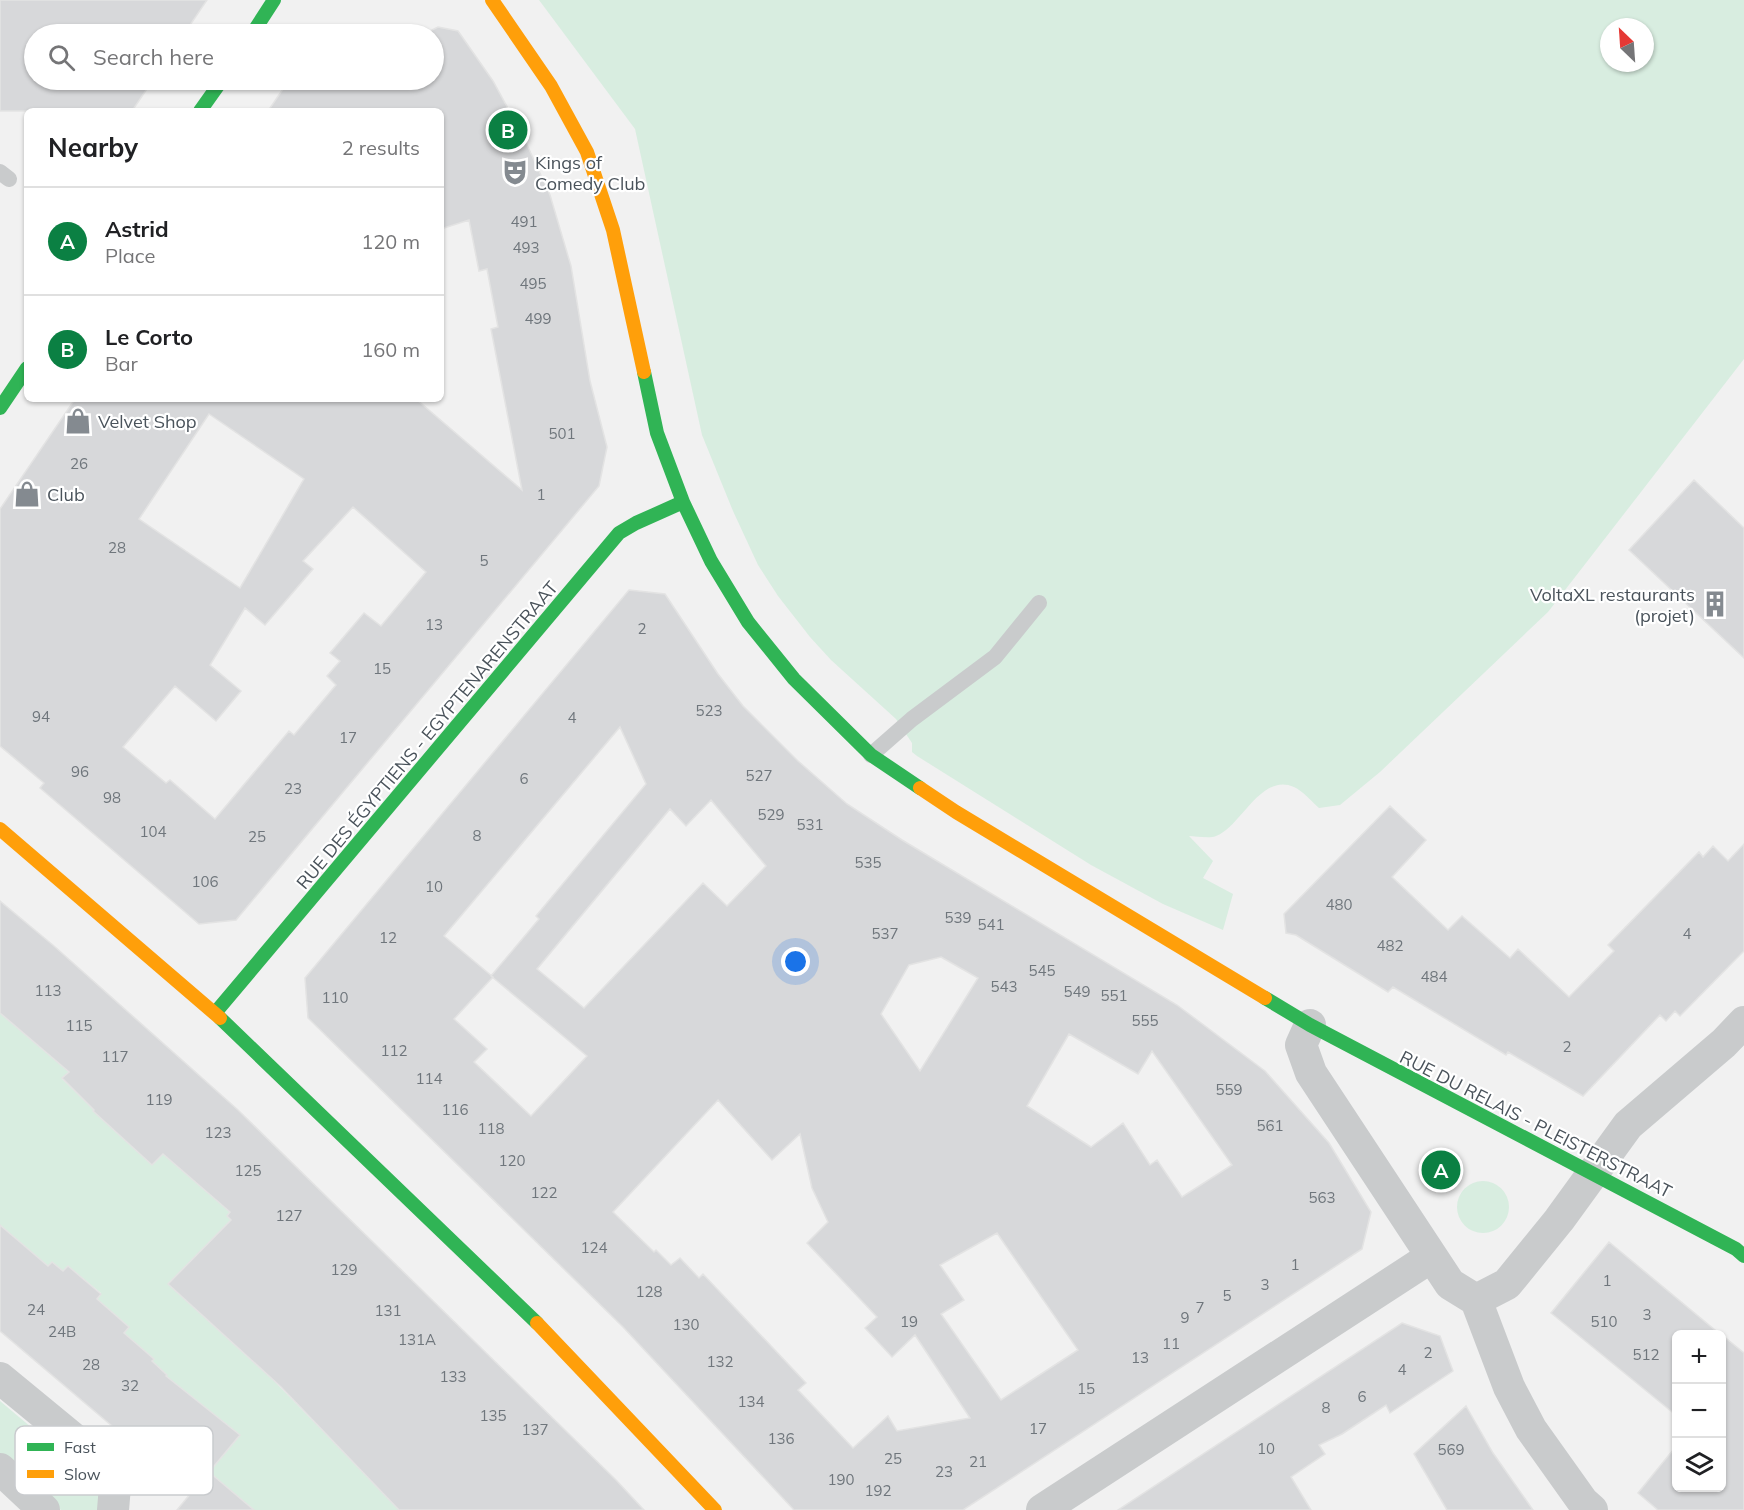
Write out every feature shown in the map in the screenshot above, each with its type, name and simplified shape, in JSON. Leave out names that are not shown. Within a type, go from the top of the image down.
[{"type":"street","points":[[258,24],[274,0]]},
{"type":"street","name":"RUE DU RELAIS - PLEISTERSTRAAT","points":[[492,0],[550,86],[587,153],[613,230],[657,433],[683,502],[711,561],[748,622],[794,679],[871,755],[956,812],[1310,1025],[1726,1244],[1744,1256]]},
{"type":"street","points":[[202,108],[215,90]]},
{"type":"street","name":"RUE DES ÉGYPTIENS - EGYPTENARENSTRAAT","points":[[215,1013],[619,533],[683,502]]},
{"type":"street","points":[[0,829],[215,1013],[518,1303],[715,1510]]},
{"type":"street","points":[[1476,1300],[1507,1284],[1559,1220],[1628,1125],[1724,1043],[1744,1022]]},
{"type":"street","points":[[1310,1025],[1301,1045],[1311,1072],[1450,1284],[1476,1300],[1509,1387],[1531,1429],[1583,1507]]},
{"type":"street","points":[[1042,1510],[1431,1257]]},
{"type":"street","points":[[0,1377],[59,1426]]},
{"type":"street","points":[[0,1470],[15,1484]]},
{"type":"street","points":[[28,1495],[44,1510]]},
{"type":"street","points":[[113,1510],[114,1495]]},
{"type":"lane","points":[[871,755],[912,719],[995,657],[1039,603]]},
{"type":"green space","points":[[539,0],[1744,0],[1744,359],[1548,612],[1380,772],[1340,805],[1319,808],[1294,787],[1282,784],[1271,787],[1252,802],[1225,831],[1213,837],[1189,836],[1213,861],[1203,878],[1233,894],[1223,930],[1163,904],[1091,865],[912,752],[912,743],[896,719],[831,660],[778,596],[758,565],[702,435],[635,129]]},
{"type":"green space","points":[[0,1013],[69,1072],[62,1079],[82,1098],[98,1105],[94,1111],[152,1164],[181,1136],[200,1186],[230,1212],[227,1216],[232,1220],[168,1284],[273,1380],[400,1510],[254,1510],[246,1503],[243,1507],[229,1506],[213,1484],[213,1426],[171,1426],[149,1396],[167,1375],[152,1361],[117,1342],[129,1327],[96,1300],[101,1293],[68,1266],[63,1271],[47,1267],[15,1241],[16,1239],[0,1225]]},
{"type":"green space","points":[[1483,1181],[1493,1183],[1501,1189],[1507,1197],[1509,1207],[1507,1217],[1501,1225],[1493,1231],[1483,1233],[1473,1231],[1465,1225],[1459,1217],[1457,1207],[1459,1197],[1465,1189],[1473,1183]]},
{"type":"green space","points":[[0,1401],[30,1426],[15,1426],[15,1471],[0,1458]]},
{"type":"green space","points":[[43,1495],[99,1495],[99,1510],[61,1510]]},
{"type":"building","points":[[0,0],[207,0],[191,24],[24,24],[24,90],[146,90],[134,108],[24,108],[24,111],[0,111]]},
{"type":"building","points":[[444,28],[458,31],[493,81],[523,136],[550,195],[571,266],[590,381],[607,447],[599,486],[236,920],[199,924],[40,788],[44,783],[0,746],[0,509],[73,402],[419,402],[522,490],[491,329],[498,327],[487,269],[479,271],[469,220],[444,228],[444,108],[270,108],[282,90],[444,90]],"holes":[[[209,414],[304,479],[240,588],[139,519]],[[353,507],[426,572],[381,626],[364,613],[330,653],[340,661],[327,676],[336,685],[294,735],[289,731],[215,819],[170,780],[166,783],[123,747],[175,686],[216,721],[241,691],[210,665],[245,608],[265,625],[313,569],[303,561]]]},
{"type":"building","name":"VoltaXL restaurants (projet)","points":[[1694,480],[1744,528],[1744,658],[1629,550]]},
{"type":"building","points":[[629,590],[665,594],[718,674],[743,706],[798,761],[847,804],[902,840],[1177,1005],[1265,1071],[1329,1143],[1371,1212],[1362,1249],[963,1510],[794,1510],[623,1327],[308,1018],[305,978]],"holes":[[[620,727],[646,784],[536,916],[539,919],[491,976],[444,936]],[[711,800],[766,866],[727,906],[703,883],[584,1008],[537,969],[670,809],[686,826]],[[941,957],[978,978],[920,1071],[881,1014],[909,965]],[[493,977],[587,1056],[531,1116],[474,1062],[487,1049],[454,1019]],[[1069,1034],[1138,1074],[1152,1051],[1232,1165],[1182,1197],[1157,1160],[1150,1165],[1123,1123],[1091,1147],[1027,1106]],[[718,1100],[772,1160],[800,1134],[812,1188],[828,1222],[807,1243],[877,1317],[865,1328],[892,1357],[915,1335],[970,1418],[897,1431],[888,1416],[853,1448],[798,1390],[806,1383],[703,1274],[699,1278],[680,1258],[671,1265],[656,1250],[654,1252],[613,1212]],[[997,1233],[1078,1350],[1001,1400],[941,1314],[964,1300],[940,1265]]]},
{"type":"building","points":[[1390,806],[1426,840],[1392,877],[1448,930],[1462,916],[1510,958],[1518,949],[1569,997],[1614,951],[1608,945],[1699,852],[1703,857],[1713,846],[1728,861],[1744,844],[1744,951],[1680,1016],[1675,1011],[1666,1021],[1660,1015],[1583,1096],[1508,1052],[1506,1055],[1393,987],[1388,992],[1296,935],[1286,933],[1284,914]]},
{"type":"building","points":[[0,901],[54,946],[238,1110],[644,1510],[399,1510],[281,1387],[168,1284],[231,1220],[227,1216],[230,1212],[163,1154],[152,1165],[93,1111],[62,1078],[69,1072],[0,1013]]},
{"type":"building","points":[[0,1225],[48,1266],[52,1262],[63,1271],[68,1266],[101,1294],[97,1299],[129,1327],[124,1333],[154,1359],[152,1361],[166,1376],[240,1435],[213,1467],[213,1426],[112,1426],[0,1331]]},
{"type":"building","points":[[1609,1242],[1715,1330],[1672,1330],[1672,1412],[1551,1313]]},
{"type":"building","points":[[1402,1323],[1440,1336],[1453,1371],[1390,1413],[1386,1405],[1342,1434],[1319,1445],[1325,1454],[1291,1477],[1311,1510],[1118,1510]]},
{"type":"building","points":[[1726,1338],[1744,1353],[1744,1510],[1658,1510],[1638,1493],[1672,1451],[1672,1492],[1726,1492]]},
{"type":"building","points":[[1466,1406],[1493,1453],[1533,1510],[1447,1510],[1414,1454]]},
{"type":"building","points":[[213,1475],[254,1510],[177,1510],[189,1495],[213,1495]]},
{"type":"traffic: fast","points":[[258,24],[274,0]]},
{"type":"traffic: fast","points":[[202,108],[215,90]]},
{"type":"traffic: fast","points":[[0,408],[24,372]]},
{"type":"traffic: fast","points":[[644,372],[657,433],[683,502],[711,561],[748,622],[794,679],[871,755],[920,788]]},
{"type":"traffic: fast","points":[[215,1013],[619,533],[683,502]]},
{"type":"traffic: fast","points":[[1265,998],[1310,1025],[1736,1249],[1744,1256]]},
{"type":"traffic: fast","points":[[220,1018],[537,1323]]},
{"type":"traffic: slow","points":[[492,0],[551,86],[587,152],[613,230],[644,372]]},
{"type":"traffic: slow","points":[[920,788],[1265,998]]},
{"type":"traffic: slow","points":[[0,829],[220,1018]]},
{"type":"traffic: slow","points":[[537,1323],[715,1510]]},
{"type":"place","name":"Le Corto","points":[[508,130]]},
{"type":"place","name":"Kings of Comedy Club","points":[[515,172]]},
{"type":"place","name":"Velvet Shop","points":[[78,421]]},
{"type":"place","name":"Club","points":[[27,494]]},
{"type":"place","name":"VoltaXL restaurants (projet)","points":[[1715,604]]},
{"type":"place","name":"Astrid","points":[[1441,1170]]}]
